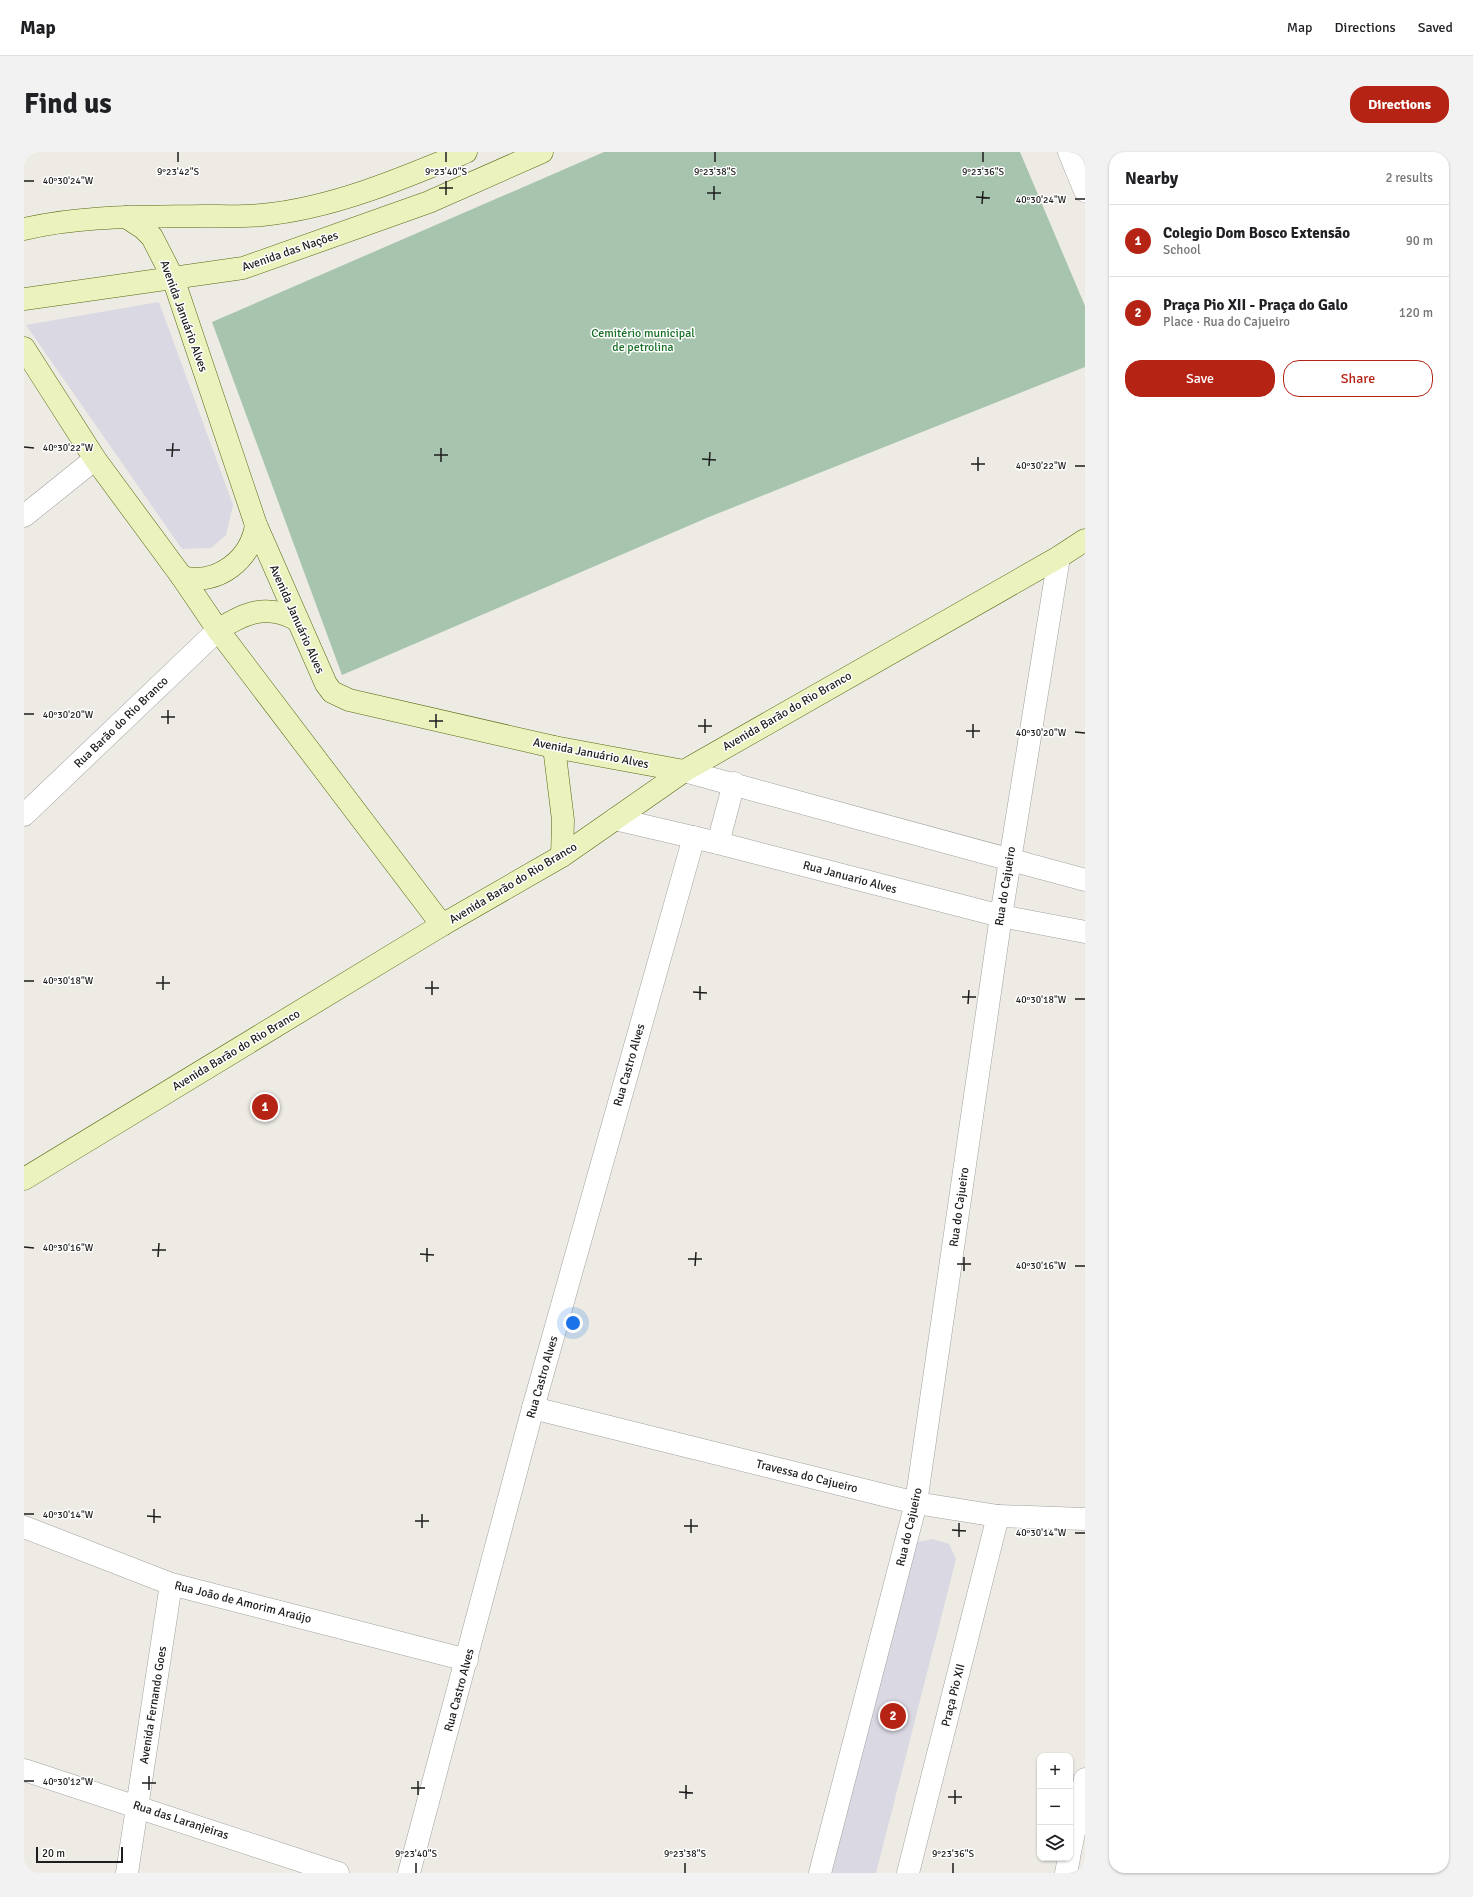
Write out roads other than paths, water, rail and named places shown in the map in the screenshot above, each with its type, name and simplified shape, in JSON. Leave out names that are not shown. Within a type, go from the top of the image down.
[{"type":"street","points":[[25,230],[58,222],[109,217],[262,215],[322,204],[390,183],[466,152]]},
{"type":"street","name":"Avenida das Nações","points":[[24,299],[243,268],[429,202],[542,152]]},
{"type":"street","points":[[1069,152],[1085,191]]},
{"type":"street","name":"Avenida Januário Alves","points":[[126,217],[143,228],[152,237],[173,278],[256,524],[297,620],[326,684],[332,692],[349,700],[554,747],[684,771]]},
{"type":"street","points":[[24,348],[94,459],[182,576],[218,630],[442,925]]},
{"type":"street","points":[[24,516],[94,459]]},
{"type":"street","points":[[182,576],[194,580],[208,578],[226,569],[248,550],[253,541],[256,524]]},
{"type":"street","name":"Avenida Barão do Rio Branco","points":[[24,1179],[442,925],[562,856],[684,771],[1059,557],[1085,540]]},
{"type":"street","name":"Rua do Cajueiro","points":[[820,1873],[916,1503],[1009,860],[1059,557]]},
{"type":"street","points":[[218,630],[240,616],[266,611],[287,614],[297,620]]},
{"type":"street","name":"Rua Barão do Rio Branco","points":[[24,815],[218,630]]},
{"type":"street","points":[[554,747],[563,820],[562,856]]},
{"type":"street","points":[[684,771],[734,783],[1085,880]]},
{"type":"street","points":[[718,843],[734,783]]},
{"type":"street","name":"Rua Januario Alves","points":[[615,819],[718,843],[1001,916],[1085,932]]},
{"type":"street","name":"Rua Castro Alves","points":[[409,1873],[533,1408],[694,837]]},
{"type":"street","name":"Travessa do Cajueiro","points":[[533,1408],[916,1503],[998,1516],[1085,1519]]},
{"type":"street","name":"Praça Pio XII","points":[[908,1873],[998,1516]]},
{"type":"street","name":"Rua João de Amorim Araújo","points":[[24,1527],[171,1584],[467,1660]]},
{"type":"street","name":"Avenida Fernando Goes","points":[[127,1873],[171,1584]]},
{"type":"street","name":"Rua das Laranjeiras","points":[[24,1770],[338,1873]]},
{"type":"street","points":[[1073,1838],[1085,1780]]},
{"type":"street","points":[[1066,1873],[1068,1861]]},
{"type":"place","name":"Colegio Dom Bosco Extensão","points":[[265,1107]]},
{"type":"place","name":"Praça Pio XII - Praça do Galo","points":[[893,1716]]},
{"type":"park label","name":"Cemitério municipal de petrolina","points":[[643,340]]}]
